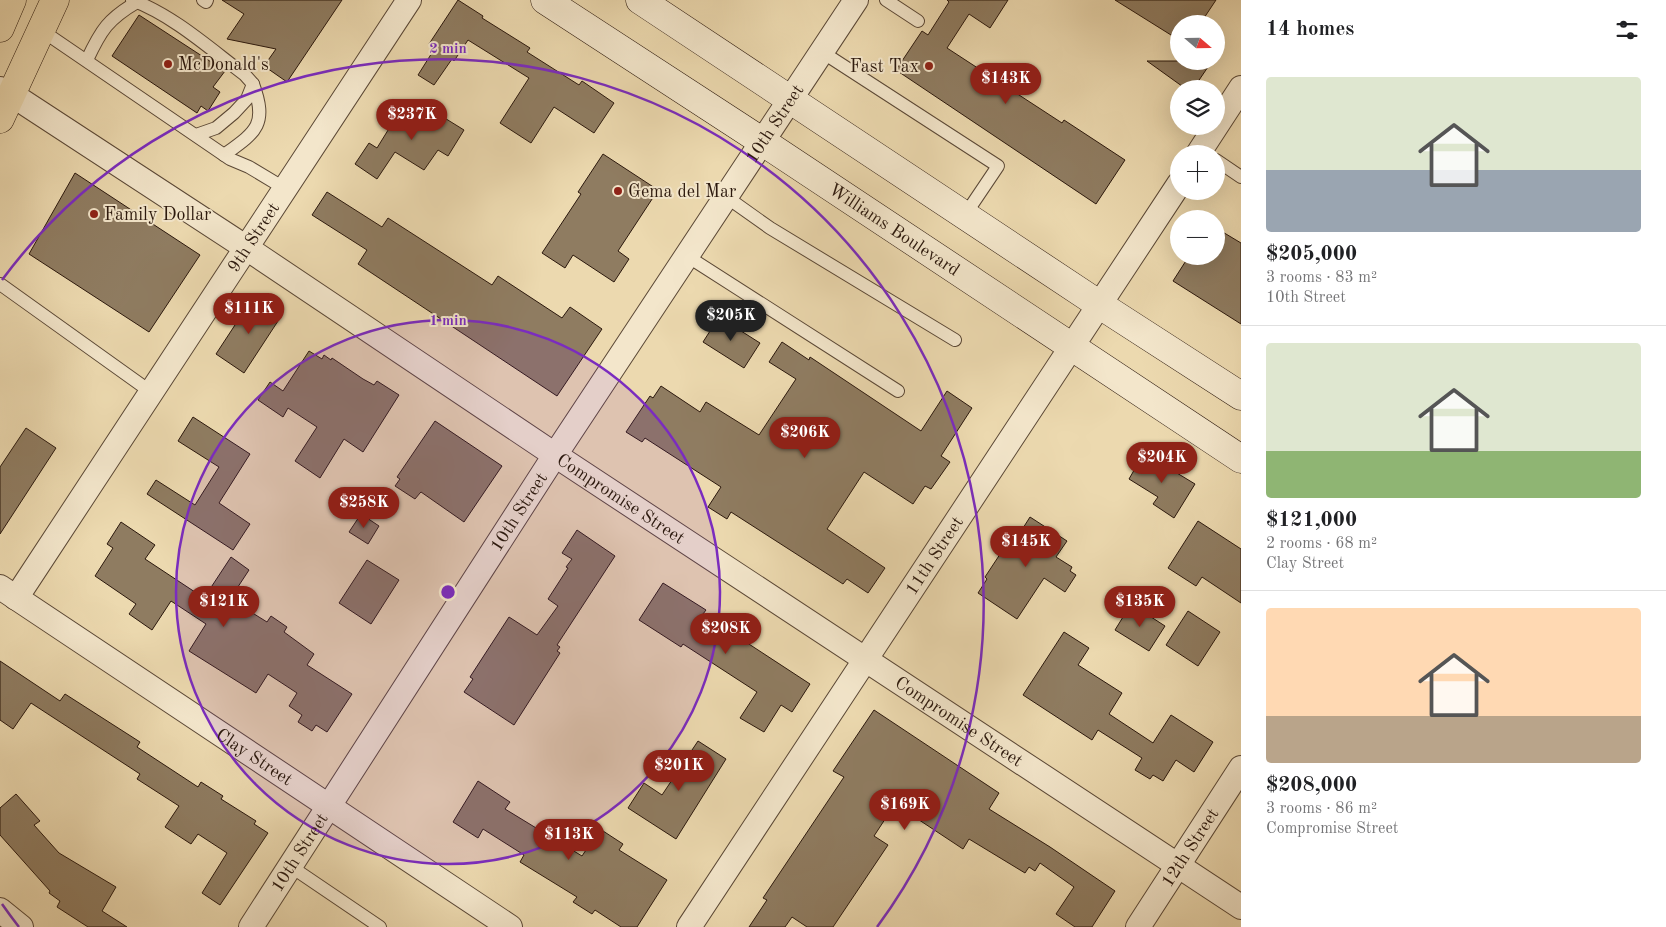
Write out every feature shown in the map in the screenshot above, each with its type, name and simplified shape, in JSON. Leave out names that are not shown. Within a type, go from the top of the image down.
[{"type":"highway","points":[[0,28],[12,0]]},
{"type":"highway","points":[[0,119],[6,91],[41,30],[55,0]]},
{"type":"main road","name":"Williams Boulevard","points":[[545,0],[1241,459]]},
{"type":"main road","points":[[640,0],[1100,305],[1241,396]]},
{"type":"street","name":"9th Street","points":[[8,592],[151,392],[409,0]]},
{"type":"street","name":"10th Street","points":[[251,927],[555,455],[856,0]]},
{"type":"street","points":[[1211,145],[1241,88]]},
{"type":"street","name":"Compromise Street","points":[[6,91],[245,247],[555,455],[1241,907]]},
{"type":"street","name":"11th Street","points":[[690,927],[1170,198]]},
{"type":"street","name":"Clay Street","points":[[8,592],[510,927]]},
{"type":"street","name":"12th Street","points":[[1138,927],[1241,768]]},
{"type":"street","points":[[0,910],[20,927]]},
{"type":"lane","points":[[203,0],[206,2],[207,0]]},
{"type":"lane","points":[[886,0],[918,21]]},
{"type":"lane","points":[[87,60],[107,24],[135,1],[184,28],[245,75],[253,84],[259,102],[260,115],[255,129],[247,139],[224,155]]},
{"type":"lane","points":[[41,30],[224,155],[249,166],[284,188]]},
{"type":"lane","points":[[822,52],[998,166],[965,215]]},
{"type":"lane","points":[[196,136],[216,128],[234,113],[247,99],[253,84]]},
{"type":"lane","points":[[1225,166],[1241,177]]},
{"type":"lane","points":[[725,196],[770,228],[955,340]]},
{"type":"lane","points":[[687,256],[898,391]]},
{"type":"lane","points":[[0,284],[151,392]]},
{"type":"lane","points":[[290,866],[380,927]]},
{"type":"building","points":[[222,0],[342,0],[287,82],[264,66],[276,49],[227,39],[244,14]]},
{"type":"building","points":[[458,0],[483,16],[482,18],[530,48],[527,52],[579,85],[582,81],[614,103],[594,133],[554,107],[531,143],[500,123],[529,78],[468,40],[434,85],[418,75],[435,48],[429,44]]},
{"type":"building","points":[[947,0],[1008,0],[990,28],[969,14],[947,48],[1062,123],[1064,120],[1125,160],[1096,204],[896,70],[922,31],[928,35],[949,2]]},
{"type":"building","points":[[1115,0],[1216,0],[1206,15],[1170,15],[1170,34]]},
{"type":"building","name":"McDonald's","points":[[139,15],[225,71],[213,87],[220,92],[208,111],[201,106],[197,113],[112,56]]},
{"type":"building","points":[[1147,61],[1170,61],[1170,70],[1206,70],[1199,80],[1173,80]]},
{"type":"building","points":[[422,104],[464,130],[448,156],[438,150],[424,170],[395,152],[377,179],[355,164],[369,143],[377,148],[398,114],[399,116],[405,107],[415,113]]},
{"type":"building","points":[[603,154],[658,190],[618,251],[629,259],[614,282],[573,255],[565,268],[542,253],[581,194],[578,192]]},
{"type":"building","name":"Family Dollar","points":[[75,173],[200,255],[149,332],[29,254]]},
{"type":"building","points":[[327,192],[382,227],[388,218],[492,285],[498,276],[562,318],[570,307],[602,329],[557,396],[358,264],[367,250],[312,215]]},
{"type":"building","points":[[1225,233],[1241,243],[1241,324],[1173,281],[1183,265],[1225,265]]},
{"type":"building","points":[[254,296],[279,313],[275,319],[278,321],[244,373],[216,354]]},
{"type":"building","points":[[719,317],[760,343],[744,368],[703,342]]},
{"type":"building","points":[[782,342],[809,360],[810,357],[921,431],[947,391],[972,408],[941,456],[950,462],[931,489],[925,486],[913,504],[864,472],[827,529],[885,568],[868,593],[847,579],[843,584],[731,512],[727,519],[708,507],[721,487],[645,438],[642,442],[626,432],[650,396],[653,398],[661,386],[700,412],[706,402],[759,435],[796,379],[769,362]]},
{"type":"building","points":[[309,351],[322,359],[324,355],[331,360],[332,358],[363,379],[374,385],[377,381],[399,395],[363,452],[344,439],[320,478],[295,461],[317,427],[288,408],[283,417],[258,400],[270,382],[283,391]]},
{"type":"building","points":[[193,417],[250,454],[219,503],[250,524],[233,550],[147,494],[156,480],[195,505],[219,467],[178,441]]},
{"type":"building","points":[[435,421],[502,466],[464,522],[421,492],[415,499],[395,486],[400,479],[397,477]]},
{"type":"building","points":[[26,428],[56,448],[0,534],[0,467]]},
{"type":"building","points":[[1144,453],[1195,484],[1174,518],[1153,504],[1158,497],[1129,479]]},
{"type":"building","points":[[361,514],[379,526],[368,544],[349,532]]},
{"type":"building","points":[[1030,517],[1067,541],[1056,557],[1072,567],[1070,571],[1076,575],[1065,592],[1044,578],[1017,619],[978,593],[987,579],[985,577],[1014,533],[1018,536]]},
{"type":"building","points":[[1198,521],[1241,549],[1241,603],[1202,577],[1196,586],[1168,568]]},
{"type":"building","points":[[121,522],[155,545],[145,559],[204,598],[231,557],[249,570],[230,599],[267,622],[271,616],[287,627],[284,632],[314,654],[307,665],[352,694],[327,732],[316,725],[312,731],[298,722],[302,715],[289,706],[297,693],[268,674],[256,693],[189,651],[206,624],[171,601],[152,630],[129,614],[136,604],[95,576],[113,548],[107,544]]},
{"type":"building","points":[[577,530],[615,556],[557,645],[560,647],[557,651],[560,653],[514,725],[464,692],[473,679],[470,677],[509,617],[537,635],[558,606],[548,599],[572,559],[562,553]]},
{"type":"building","points":[[367,560],[399,580],[371,624],[339,603]]},
{"type":"building","points":[[663,583],[706,610],[703,614],[810,684],[792,712],[781,705],[764,732],[740,718],[757,692],[683,644],[681,647],[639,620]]},
{"type":"building","points":[[1131,604],[1165,626],[1149,651],[1115,630]]},
{"type":"building","points":[[1188,611],[1220,632],[1198,666],[1166,645]]},
{"type":"building","points":[[1064,632],[1089,648],[1078,665],[1122,693],[1109,714],[1153,743],[1171,715],[1213,742],[1194,772],[1176,760],[1163,781],[1153,775],[1150,779],[1135,770],[1142,758],[1098,730],[1092,740],[1023,695]]},
{"type":"building","points":[[0,661],[60,701],[65,694],[140,742],[137,747],[198,787],[201,782],[223,796],[221,799],[256,821],[254,824],[268,833],[220,905],[202,893],[227,853],[198,834],[191,844],[165,827],[179,806],[137,779],[140,774],[31,703],[13,729],[0,720]]},
{"type":"building","points":[[874,710],[999,793],[989,809],[1115,891],[1092,927],[1075,927],[1056,914],[1074,887],[1040,863],[1035,871],[1029,867],[1025,873],[969,839],[963,849],[895,804],[874,836],[888,845],[833,927],[807,927],[792,917],[785,927],[749,927],[767,900],[763,898],[844,777],[833,771]]},
{"type":"building","points":[[698,741],[726,759],[676,839],[628,808],[644,783],[662,795]]},
{"type":"building","points":[[478,781],[510,802],[505,809],[582,856],[600,829],[623,844],[619,850],[667,880],[637,927],[621,927],[595,910],[592,914],[573,902],[577,897],[520,862],[524,855],[483,829],[478,838],[453,822]]},
{"type":"building","points":[[16,794],[40,821],[34,825],[59,853],[116,887],[102,911],[127,927],[88,927],[57,907],[60,901],[49,893],[50,891],[0,835],[0,808]]},
{"type":"place","name":"McDonald's","points":[[168,64]]},
{"type":"place","name":"Fast Tax","points":[[929,66]]},
{"type":"place","name":"Gema del Mar","points":[[618,191]]},
{"type":"place","name":"Family Dollar","points":[[94,214]]}]
